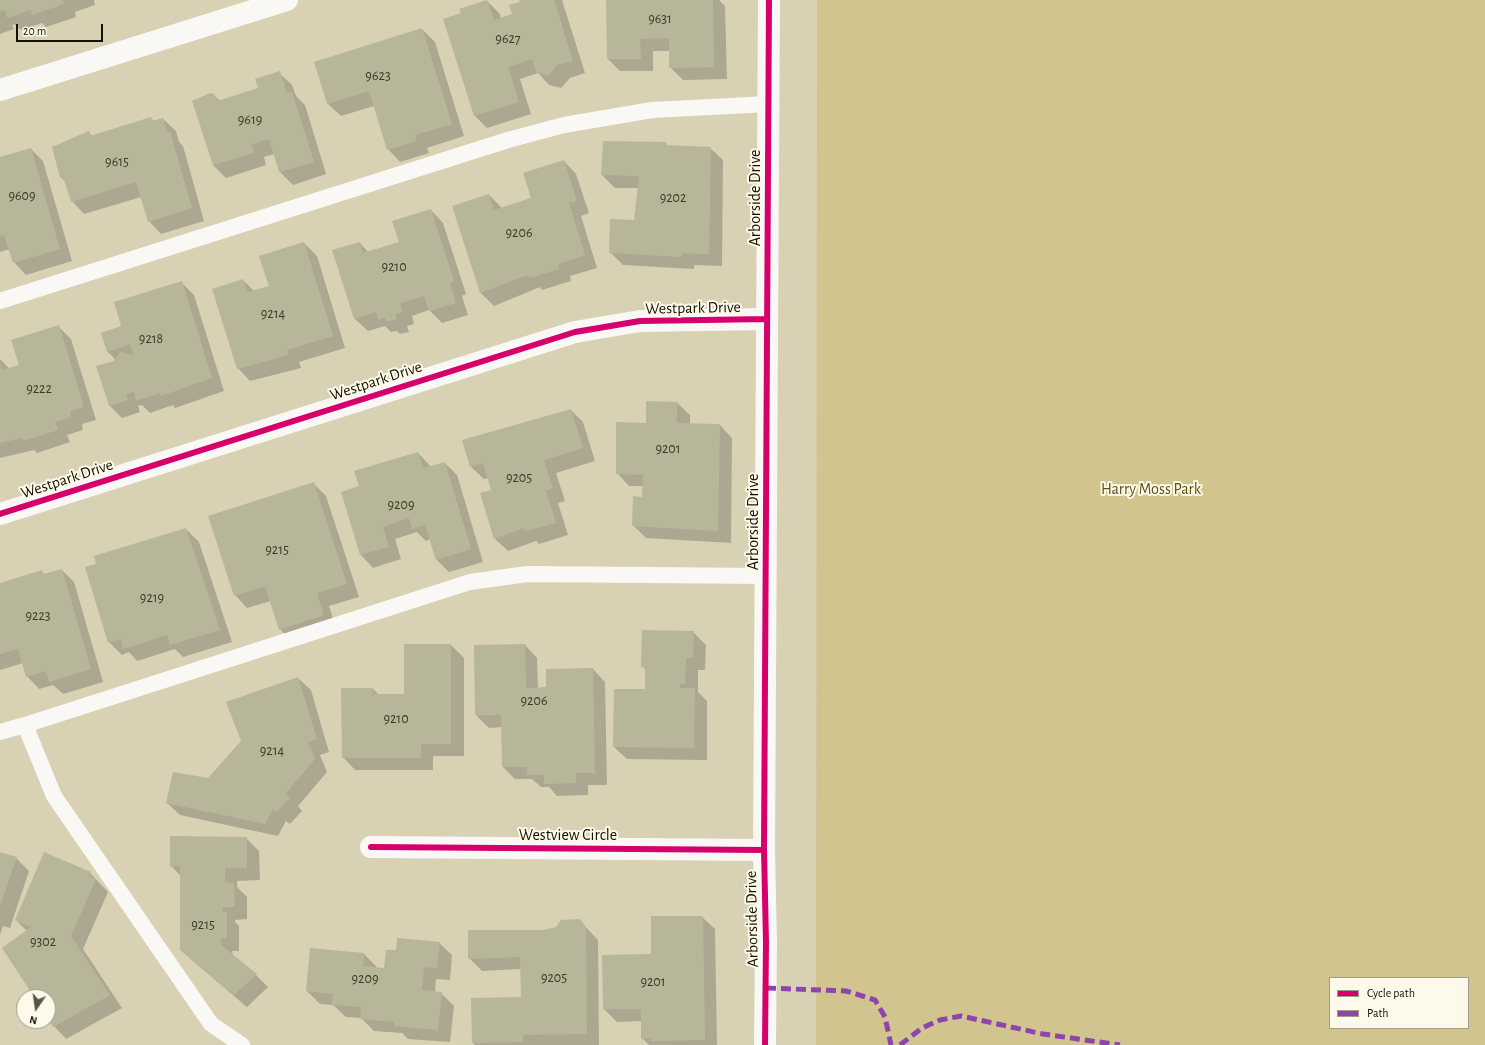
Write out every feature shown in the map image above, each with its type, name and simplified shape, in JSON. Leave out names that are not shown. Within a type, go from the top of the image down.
[{"type":"street","points":[[0,90],[287,0]]},
{"type":"street","name":"Arborside Drive","points":[[765,1045],[766,942],[764,850],[769,0]]},
{"type":"street","name":"Westpark Drive","points":[[0,514],[575,332],[640,322],[767,319]]},
{"type":"street","name":"Westview Circle","points":[[371,847],[764,850]]},
{"type":"lane","points":[[0,300],[508,140],[564,125],[652,110],[768,104]]},
{"type":"lane","points":[[0,732],[470,582],[527,574],[766,576]]},
{"type":"lane","points":[[25,724],[54,796],[211,1024],[242,1045]]},
{"type":"green space","name":"Harry Moss Park","points":[[817,0],[1485,0],[1485,1045],[816,1045]]},
{"type":"building","points":[[0,0],[63,0],[64,4],[32,15],[31,10],[7,18],[5,10],[0,12]]},
{"type":"building","points":[[487,0],[494,20],[512,14],[509,5],[520,2],[519,0],[554,0],[573,61],[557,65],[548,76],[536,72],[532,59],[508,67],[519,102],[474,116],[443,19],[461,13],[459,9]]},
{"type":"building","points":[[606,0],[713,0],[714,67],[669,68],[669,38],[640,39],[641,59],[607,59]]},
{"type":"building","points":[[422,28],[452,124],[415,135],[417,141],[387,150],[369,91],[327,104],[314,62]]},
{"type":"building","points":[[280,71],[287,93],[292,92],[314,162],[279,172],[269,139],[252,144],[254,153],[213,165],[192,101],[210,93],[214,94],[217,101],[258,88],[255,79]]},
{"type":"building","points":[[151,117],[152,121],[163,118],[168,133],[170,132],[192,208],[148,222],[136,182],[71,202],[63,177],[60,178],[52,147],[89,131],[90,136]]},
{"type":"building","points":[[603,141],[666,142],[666,145],[711,147],[709,254],[682,253],[682,257],[609,253],[610,219],[634,220],[639,176],[601,175]]},
{"type":"building","points":[[31,148],[60,249],[13,263],[4,235],[0,236],[0,157]]},
{"type":"building","points":[[564,160],[577,201],[569,203],[585,255],[558,264],[559,269],[529,278],[528,275],[480,293],[452,206],[489,194],[494,210],[531,198],[523,173]]},
{"type":"building","points":[[431,209],[454,281],[450,283],[456,303],[429,311],[424,296],[400,303],[402,312],[395,314],[397,319],[387,322],[385,318],[378,320],[376,312],[354,319],[332,250],[360,242],[363,253],[399,242],[392,221]]},
{"type":"building","points":[[304,242],[333,336],[287,350],[289,355],[237,369],[212,289],[243,279],[247,292],[269,286],[259,256]]},
{"type":"building","points":[[182,281],[212,378],[161,396],[160,393],[136,401],[134,392],[126,394],[128,400],[109,406],[96,366],[114,361],[120,352],[133,355],[130,344],[107,352],[101,333],[121,326],[114,302]]},
{"type":"building","points":[[59,325],[84,407],[70,411],[71,417],[55,422],[58,430],[23,441],[22,438],[0,443],[0,364],[2,370],[19,365],[11,340]]},
{"type":"building","points":[[646,401],[677,402],[677,423],[720,424],[718,531],[632,526],[633,496],[642,497],[643,475],[616,474],[616,422],[646,423]]},
{"type":"building","points":[[571,409],[583,448],[544,460],[553,488],[546,491],[556,523],[525,531],[524,528],[494,539],[480,493],[491,490],[483,463],[470,467],[462,440]]},
{"type":"building","points":[[418,452],[423,468],[445,462],[471,549],[436,560],[425,525],[412,529],[409,518],[383,527],[389,547],[360,555],[341,492],[359,486],[354,471]]},
{"type":"building","points":[[314,482],[347,584],[317,593],[324,615],[279,630],[265,586],[234,596],[208,516]]},
{"type":"building","points":[[186,528],[220,630],[170,645],[167,635],[123,649],[121,639],[108,643],[85,567],[96,564],[94,556]]},
{"type":"building","points":[[62,569],[91,669],[49,682],[46,671],[26,677],[18,649],[0,654],[0,583],[42,570],[43,574]]},
{"type":"building","points":[[642,630],[694,631],[693,658],[686,658],[685,684],[680,684],[680,688],[695,688],[694,748],[613,747],[614,689],[645,689],[645,667],[641,667]]},
{"type":"building","points":[[404,644],[451,644],[451,744],[421,744],[421,758],[342,758],[341,688],[373,688],[373,694],[404,694]]},
{"type":"building","points":[[525,644],[526,688],[546,687],[546,669],[593,668],[595,773],[576,773],[576,783],[544,784],[544,775],[527,775],[527,767],[502,767],[501,715],[475,715],[474,645]]},
{"type":"building","points":[[298,677],[317,739],[308,742],[315,759],[286,793],[290,798],[276,812],[273,809],[265,824],[166,803],[173,772],[208,778],[241,741],[226,702]]},
{"type":"building","points":[[170,836],[247,837],[247,868],[225,868],[225,882],[234,883],[235,907],[222,907],[223,912],[227,912],[227,938],[220,939],[221,945],[257,974],[234,995],[180,950],[180,866],[170,867]]},
{"type":"building","points":[[0,852],[17,857],[0,906]]},
{"type":"building","points":[[44,852],[91,872],[89,876],[96,879],[71,936],[110,995],[56,1025],[56,989],[29,989],[2,948],[31,927],[15,920]]},
{"type":"building","points":[[651,916],[703,916],[705,1040],[651,1041],[651,1038],[641,1039],[641,1009],[603,1009],[602,955],[651,954]]},
{"type":"building","points":[[580,919],[586,927],[587,1034],[523,1035],[523,1042],[472,1043],[471,998],[521,997],[520,957],[468,959],[468,930],[544,930],[556,927],[561,920]]},
{"type":"building","points":[[397,938],[440,942],[437,968],[424,967],[422,990],[442,992],[438,1030],[394,1026],[394,1022],[360,1019],[361,1007],[332,1005],[333,994],[306,991],[310,948],[364,953],[363,966],[384,968],[386,950],[396,950]]},
{"type":"marked path","points":[[766,988],[846,991],[875,1000],[885,1017],[891,1045]]},
{"type":"marked path","points":[[900,1045],[922,1028],[940,1020],[961,1016],[1043,1034],[1120,1045]]},
{"type":"cycle path","points":[[765,1045],[766,942],[764,850],[769,0]]},
{"type":"cycle path","points":[[0,514],[575,332],[640,321],[767,319]]},
{"type":"cycle path","points":[[371,847],[764,850]]}]
